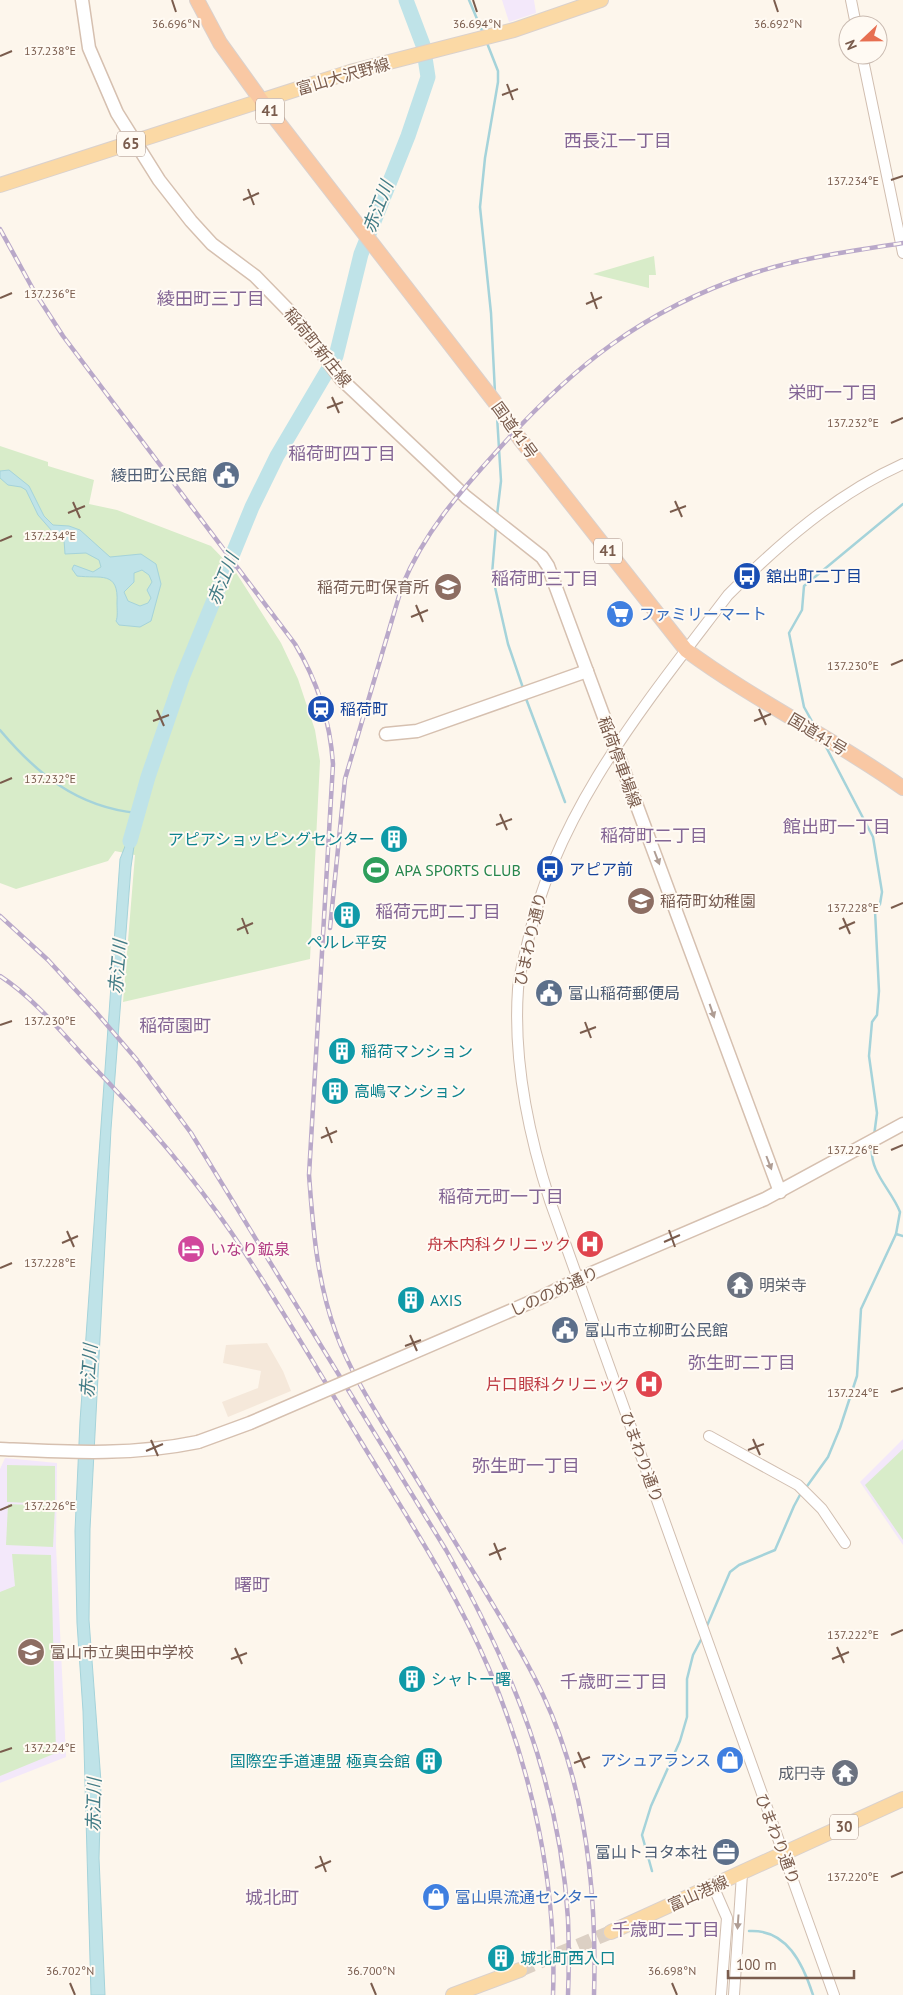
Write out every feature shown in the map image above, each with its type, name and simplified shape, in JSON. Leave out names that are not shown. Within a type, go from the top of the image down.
[{"type":"highway","name":"国道41号","points":[[197,0],[220,43],[261,100],[520,439],[686,650],[714,671],[833,742],[903,788]]},
{"type":"main road","name":"稲荷町新庄線","points":[[82,0],[89,48],[117,113],[159,180],[191,221],[212,244],[255,276],[295,317],[341,379],[466,497],[542,557],[548,566],[586,671]]},
{"type":"main road","name":"富山大沢野線","points":[[0,185],[350,72],[514,30],[601,0]]},
{"type":"main road","points":[[386,734],[417,731],[586,671]]},
{"type":"main road","name":"稲荷停車場線","points":[[586,671],[780,1192]]},
{"type":"main road","name":"しののめ通り","points":[[0,1449],[95,1453],[139,1451],[198,1442],[250,1423],[780,1192],[903,1124]]},
{"type":"main road","name":"30","points":[[785,1854],[903,1799]]},
{"type":"main road","name":"富山港線","points":[[610,1932],[785,1854]]},
{"type":"main road","points":[[453,1995],[520,1970]]},
{"type":"street","points":[[851,0],[854,15]]},
{"type":"street","points":[[864,65],[903,253]]},
{"type":"street","name":"ひまわり通り","points":[[834,1995],[550,1201],[534,1146],[519,1066],[518,988],[533,916],[544,881],[571,824],[615,747],[686,650],[728,595],[780,545],[828,506],[903,464]]},
{"type":"street","points":[[709,1436],[798,1485],[810,1495],[845,1542]]},
{"type":"street","points":[[734,1995],[742,1874]]},
{"type":"street","points":[[713,1886],[726,1911],[727,1918],[721,1995]]},
{"type":"shaded area","points":[[502,0],[534,0],[536,13],[509,22]]},
{"type":"shaded area","points":[[267,1343],[283,1371],[291,1391],[228,1417],[222,1402],[258,1388],[261,1371],[223,1363],[226,1345]]},
{"type":"shaded area","points":[[903,1439],[903,1545],[860,1482]]},
{"type":"shaded area","name":"富山市立奥田中学校","points":[[5,1458],[57,1463],[56,1546],[66,1757],[0,1783],[0,1469]]},
{"type":"green space","points":[[654,256],[656,275],[649,275],[649,288],[593,274]]},
{"type":"green space","points":[[0,446],[48,462],[48,466],[94,480],[89,504],[117,510],[211,546],[235,571],[281,643],[298,679],[315,730],[320,761],[310,959],[123,1002],[135,855],[115,851],[108,861],[16,889],[0,883]]},
{"type":"green space","points":[[903,1449],[903,1540],[865,1485]]},
{"type":"green space","points":[[7,1465],[55,1466],[55,1504],[7,1502]]},
{"type":"green space","points":[[8,1504],[55,1506],[53,1547],[6,1545]]},
{"type":"green space","points":[[12,1554],[51,1555],[56,1753],[0,1776],[0,1592],[15,1586]]},
{"type":"water","points":[[9,470],[29,486],[44,516],[53,525],[69,526],[80,530],[110,557],[141,554],[156,564],[161,584],[151,621],[140,627],[119,625],[116,621],[117,592],[115,585],[106,578],[77,576],[72,569],[74,565],[93,572],[101,567],[99,560],[86,553],[65,554],[64,540],[52,531],[38,515],[26,490],[21,487],[8,485],[0,478],[0,471]],"holes":[[[142,570],[149,575],[152,582],[147,590],[151,598],[148,603],[140,606],[128,601],[124,592],[134,582],[134,573]]]},
{"type":"water","points":[[139,811],[131,867],[111,1129],[90,1529],[89,1620],[101,1782],[99,1858],[105,1995],[91,1995],[83,1711],[77,1623],[75,1531],[80,1421],[120,859]]},
{"type":"waterway","name":"赤江川","points":[[130,841],[148,777],[182,678],[252,507],[277,456],[336,356],[361,254],[408,136],[428,77],[423,45],[406,0]]},
{"type":"waterway","points":[[469,0],[483,33]]},
{"type":"waterway","points":[[487,43],[498,71],[498,82],[485,158],[480,207],[491,313],[495,393]]},
{"type":"waterway","points":[[497,416],[501,481],[497,515]]},
{"type":"waterway","points":[[814,725],[804,707],[789,633],[802,610],[804,586],[903,504]]},
{"type":"waterway","points":[[496,526],[492,574],[508,644],[523,688]]},
{"type":"waterway","points":[[525,696],[565,802]]},
{"type":"waterway","points":[[0,730],[29,761],[60,786],[95,804],[115,810],[137,813]]},
{"type":"waterway","points":[[824,743],[873,837],[882,892],[880,904],[875,911],[879,991],[877,1015],[872,1022],[869,1056],[877,1113],[874,1136]]},
{"type":"waterway","points":[[805,1489],[828,1457],[840,1428],[857,1376],[861,1309],[896,1234],[900,1212],[877,1172],[872,1155],[872,1146]]},
{"type":"waterway","points":[[896,1234],[903,1236]]},
{"type":"waterway","points":[[706,1628],[730,1572],[739,1565],[775,1550],[801,1493]]},
{"type":"waterway","points":[[652,1871],[642,1835],[651,1806],[680,1741],[687,1717],[687,1679],[693,1655],[703,1636]]},
{"type":"waterway","points":[[749,1931],[762,1932],[774,1936],[783,1942],[798,1961],[813,1995]]},
{"type":"tunnel","points":[[520,1970],[611,1932]]},
{"type":"railway","points":[[0,229],[34,291],[63,336],[295,644],[322,702],[329,732],[333,764],[309,1175],[314,1235],[320,1275],[336,1333],[356,1378],[513,1638],[543,1695],[558,1730],[570,1766],[586,1842],[591,1880],[594,1995]]},
{"type":"railway","points":[[330,928],[345,779],[402,586],[421,548],[443,514],[469,482],[525,421],[582,368],[612,344],[676,305],[712,288],[769,268],[903,243]]},
{"type":"railway","points":[[0,916],[48,960],[95,1011],[137,1060],[191,1133],[446,1550],[470,1594],[492,1638],[529,1728],[555,1821],[563,1869],[568,1919],[568,1995]]},
{"type":"railway","points":[[0,976],[36,1005],[128,1103],[164,1144],[215,1209],[296,1333],[444,1579],[489,1669],[518,1747],[529,1788],[539,1829],[551,1912],[553,1995]]},
{"type":"place","name":"綾田町公民館","points":[[226,475]]},
{"type":"place","name":"舘出町二丁目","points":[[747,576]]},
{"type":"place","name":"稲荷元町保育所","points":[[448,587]]},
{"type":"place","name":"ファミリーマート","points":[[620,614]]},
{"type":"place","name":"稲荷町","points":[[321,709]]},
{"type":"place","name":"アピアショッピングセンター","points":[[394,839]]},
{"type":"place","name":"アピア前","points":[[550,869]]},
{"type":"place","name":"APA SPORTS CLUB","points":[[376,870]]},
{"type":"place","name":"稲荷町幼稚園","points":[[641,901]]},
{"type":"place","name":"ペルレ平安","points":[[347,915]]},
{"type":"place","name":"富山稲荷郵便局","points":[[549,993]]},
{"type":"place","name":"稲荷マンション","points":[[342,1051]]},
{"type":"place","name":"高嶋マンション","points":[[335,1091]]},
{"type":"place","name":"舟木内科クリニック","points":[[590,1244]]},
{"type":"place","name":"いなり鉱泉","points":[[191,1249]]},
{"type":"place","name":"明栄寺","points":[[740,1285]]},
{"type":"place","name":"AXIS","points":[[411,1300]]},
{"type":"place","name":"富山市立柳町公民館","points":[[565,1330]]},
{"type":"place","name":"片口眼科クリニック","points":[[649,1384]]},
{"type":"place","name":"富山市立奥田中学校","points":[[31,1652]]},
{"type":"place","name":"シャトー曙","points":[[412,1679]]},
{"type":"place","name":"アシュアランス","points":[[730,1760]]},
{"type":"place","name":"国際空手道連盟 極真会館","points":[[429,1761]]},
{"type":"place","name":"成円寺","points":[[845,1773]]},
{"type":"place","name":"富山トヨタ本社","points":[[726,1852]]},
{"type":"place","name":"富山県流通センター","points":[[436,1897]]},
{"type":"place","name":"城北町西入口","points":[[501,1958]]},
{"type":"district","name":"西長江一丁目","points":[[618,141]]},
{"type":"district","name":"綾田町三丁目","points":[[211,299]]},
{"type":"district","name":"栄町一丁目","points":[[833,393]]},
{"type":"district","name":"稲荷町四丁目","points":[[342,454]]},
{"type":"district","name":"稲荷町三丁目","points":[[545,579]]},
{"type":"district","name":"館出町一丁目","points":[[837,827]]},
{"type":"district","name":"稲荷町二丁目","points":[[654,836]]},
{"type":"district","name":"稲荷元町二丁目","points":[[438,912]]},
{"type":"district","name":"稲荷園町","points":[[175,1026]]},
{"type":"district","name":"稲荷元町一丁目","points":[[501,1197]]},
{"type":"district","name":"弥生町二丁目","points":[[742,1363]]},
{"type":"district","name":"弥生町一丁目","points":[[526,1466]]},
{"type":"district","name":"曙町","points":[[252,1585]]},
{"type":"district","name":"千歳町三丁目","points":[[614,1682]]},
{"type":"district","name":"城北町","points":[[272,1898]]},
{"type":"district","name":"千歳町二丁目","points":[[666,1930]]}]
